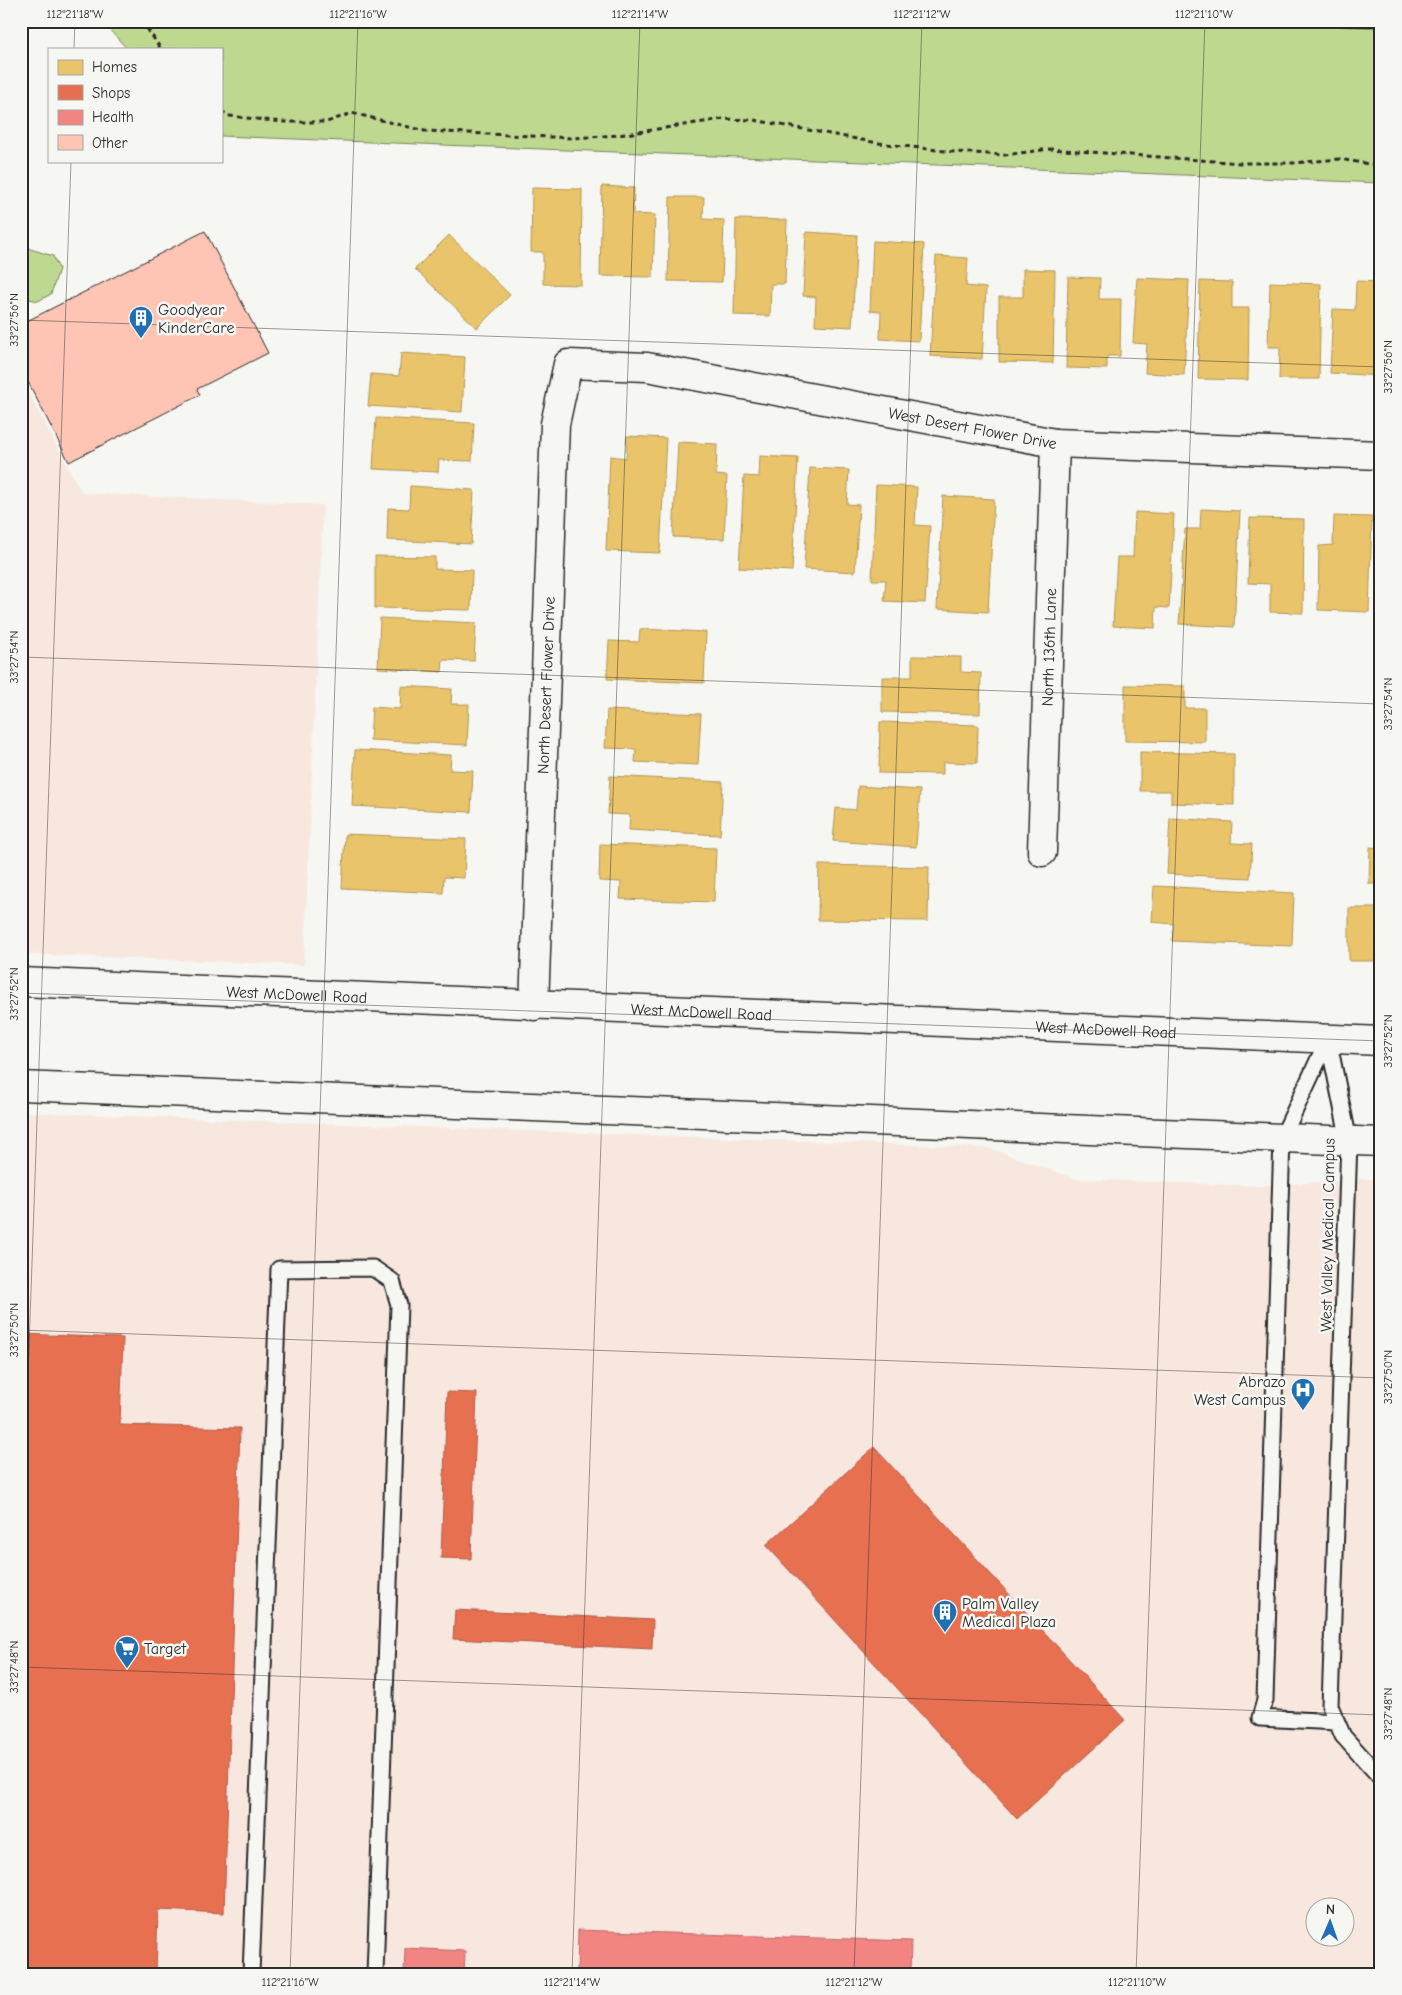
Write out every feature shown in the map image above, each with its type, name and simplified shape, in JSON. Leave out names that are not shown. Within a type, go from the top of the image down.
[{"type":"main road","name":"West Desert Flower Drive","points":[[568,364],[647,367],[1055,443],[1381,455]]},
{"type":"main road","name":"North Desert Flower Drive","points":[[534,1006],[555,424],[568,364]]},
{"type":"main road","name":"North 136th Lane","points":[[1042,852],[1055,443]]},
{"type":"main road","name":"West McDowell Road","points":[[21,982],[534,1006],[1381,1041]]},
{"type":"main road","points":[[21,1086],[1381,1142]]},
{"type":"lane","points":[[1328,1039],[1282,1138],[1265,1700],[1260,1718],[1337,1722]]},
{"type":"lane","name":"West Valley Medical Campus","points":[[1328,1039],[1349,1141],[1330,1706],[1343,1736],[1381,1778]]},
{"type":"lane","points":[[251,1974],[279,1269],[354,1268],[373,1268],[392,1281],[399,1305],[375,1974]]},
{"type":"path","points":[[142,21],[160,48]]},
{"type":"path","points":[[222,111],[230,116],[282,122],[327,122],[352,113],[425,131],[572,138],[619,135],[723,119],[754,120],[878,143],[954,152],[1005,155],[1050,149],[1241,163],[1294,163],[1340,159],[1381,166]]},
{"type":"shaded area","points":[[21,379],[82,493],[323,505],[304,965],[21,954]]},
{"type":"shaded area","points":[[21,1112],[989,1148],[1076,1179],[1260,1186],[1381,1178],[1381,1974],[21,1974]]},
{"type":"green space","points":[[102,21],[1381,21],[1381,183],[222,136],[222,48],[126,48]]},
{"type":"green space","points":[[27,248],[53,256],[59,269],[51,294],[38,301],[21,297],[21,250]]},
{"type":"building: Homes","points":[[602,186],[634,188],[633,214],[655,215],[653,277],[600,276]]},
{"type":"building: Homes","points":[[532,188],[582,189],[581,285],[543,284],[543,252],[531,252]]},
{"type":"building: Homes","points":[[670,197],[704,197],[703,219],[724,220],[722,282],[668,281]]},
{"type":"building: Homes","points":[[736,219],[787,220],[785,284],[771,284],[770,316],[734,315]]},
{"type":"building: Homes","points":[[806,232],[857,235],[852,327],[815,325],[816,297],[803,296]]},
{"type":"building: Homes","points":[[449,235],[510,295],[477,328],[415,269]]},
{"type":"building: Homes","points":[[873,241],[924,244],[919,341],[880,339],[881,312],[870,311]]},
{"type":"building: Homes","points":[[936,256],[968,258],[966,286],[986,288],[982,359],[930,356]]},
{"type":"building: Homes","points":[[1023,269],[1055,270],[1053,363],[999,362],[999,297],[1023,297]]},
{"type":"building: Homes","points":[[1068,277],[1100,278],[1099,299],[1121,299],[1120,356],[1107,356],[1107,369],[1066,368]]},
{"type":"building: Homes","points":[[1137,278],[1189,280],[1184,375],[1145,373],[1147,344],[1133,343]]},
{"type":"building: Homes","points":[[1200,281],[1232,282],[1232,308],[1249,308],[1248,380],[1198,379]]},
{"type":"building: Homes","points":[[1356,281],[1381,282],[1381,376],[1330,373],[1333,309],[1355,310]]},
{"type":"building: Homes","points":[[1270,282],[1321,284],[1319,379],[1279,379],[1280,347],[1268,347]]},
{"type":"building: Homes","points":[[401,353],[465,357],[462,412],[368,406],[371,374],[399,376]]},
{"type":"building: Homes","points":[[376,418],[474,423],[472,461],[439,460],[438,472],[373,469]]},
{"type":"building: Homes","points":[[627,436],[666,438],[660,553],[606,551],[610,456],[626,458]]},
{"type":"building: Homes","points":[[678,442],[717,444],[716,475],[727,476],[724,539],[673,537]]},
{"type":"building: Homes","points":[[760,456],[798,458],[792,571],[739,568],[744,476],[759,477]]},
{"type":"building: Homes","points":[[810,468],[849,470],[847,504],[859,505],[855,572],[804,569]]},
{"type":"building: Homes","points":[[876,485],[917,487],[915,525],[930,526],[925,603],[884,601],[886,580],[872,580]]},
{"type":"building: Homes","points":[[410,486],[474,490],[471,544],[387,540],[388,508],[409,509]]},
{"type":"building: Homes","points":[[943,496],[994,499],[988,612],[937,609]]},
{"type":"building: Homes","points":[[1201,509],[1240,511],[1234,627],[1179,624],[1185,529],[1200,529]]},
{"type":"building: Homes","points":[[1135,512],[1174,514],[1169,608],[1156,607],[1155,628],[1113,626],[1117,557],[1133,557]]},
{"type":"building: Homes","points":[[1334,516],[1372,517],[1369,612],[1318,610],[1319,546],[1333,545]]},
{"type":"building: Homes","points":[[1250,518],[1304,519],[1303,613],[1270,612],[1270,584],[1248,583]]},
{"type":"building: Homes","points":[[375,556],[435,557],[435,569],[472,570],[471,610],[375,608]]},
{"type":"building: Homes","points":[[380,618],[476,623],[474,661],[443,660],[442,672],[378,668]]},
{"type":"building: Homes","points":[[640,629],[706,632],[704,683],[607,679],[609,641],[639,642]]},
{"type":"building: Homes","points":[[912,656],[961,657],[961,672],[981,673],[980,714],[882,712],[882,677],[912,677]]},
{"type":"building: Homes","points":[[1125,685],[1185,686],[1185,708],[1205,708],[1205,742],[1125,741]]},
{"type":"building: Homes","points":[[401,686],[452,689],[451,704],[469,704],[467,745],[370,740],[372,707],[400,709]]},
{"type":"building: Homes","points":[[607,710],[701,714],[698,765],[635,762],[636,749],[605,748]]},
{"type":"building: Homes","points":[[880,722],[978,725],[977,763],[943,762],[943,774],[879,773]]},
{"type":"building: Homes","points":[[355,750],[451,755],[450,770],[473,771],[471,812],[352,806]]},
{"type":"building: Homes","points":[[1140,752],[1234,754],[1234,805],[1171,803],[1171,791],[1140,791]]},
{"type":"building: Homes","points":[[610,776],[723,782],[720,835],[629,830],[630,815],[608,814]]},
{"type":"building: Homes","points":[[858,786],[920,790],[916,847],[833,841],[836,808],[856,810]]},
{"type":"building: Homes","points":[[1170,818],[1232,822],[1231,843],[1252,844],[1250,878],[1167,874]]},
{"type":"building: Homes","points":[[345,834],[466,839],[464,878],[444,877],[443,893],[342,888]]},
{"type":"building: Homes","points":[[600,844],[716,848],[714,902],[620,899],[621,882],[599,881]]},
{"type":"building: Homes","points":[[1370,847],[1381,848],[1381,884],[1369,884]]},
{"type":"building: Homes","points":[[819,865],[929,867],[928,921],[818,920]]},
{"type":"building: Homes","points":[[1154,886],[1294,893],[1292,946],[1172,941],[1174,924],[1152,922]]},
{"type":"building: Homes","points":[[1349,908],[1381,908],[1381,961],[1349,961]]},
{"type":"building: Shops","name":"Target","points":[[21,1334],[123,1338],[120,1425],[240,1428],[224,1913],[158,1910],[156,1974],[21,1974]]},
{"type":"building: Shops","points":[[447,1392],[477,1393],[471,1559],[441,1558]]},
{"type":"building: Shops","name":"Palm Valley Medical Plaza","points":[[874,1447],[1125,1720],[1017,1819],[766,1545]]},
{"type":"building: Shops","points":[[455,1610],[653,1620],[652,1649],[453,1639]]},
{"type":"building: Health","points":[[578,1930],[911,1941],[910,1974],[577,1974]]},
{"type":"building: Health","points":[[405,1948],[465,1951],[464,1974],[404,1974]]},
{"type":"building: Other","name":"Goodyear KinderCare","points":[[205,231],[268,353],[197,389],[200,395],[69,462],[21,368],[21,324]]},
{"type":"place","name":"Goodyear KinderCare","points":[[141,339]]},
{"type":"place","name":"Abrazo West Campus","points":[[1303,1411]]},
{"type":"place","name":"Palm Valley Medical Plaza","points":[[945,1633]]},
{"type":"place","name":"Target","points":[[127,1669]]}]
